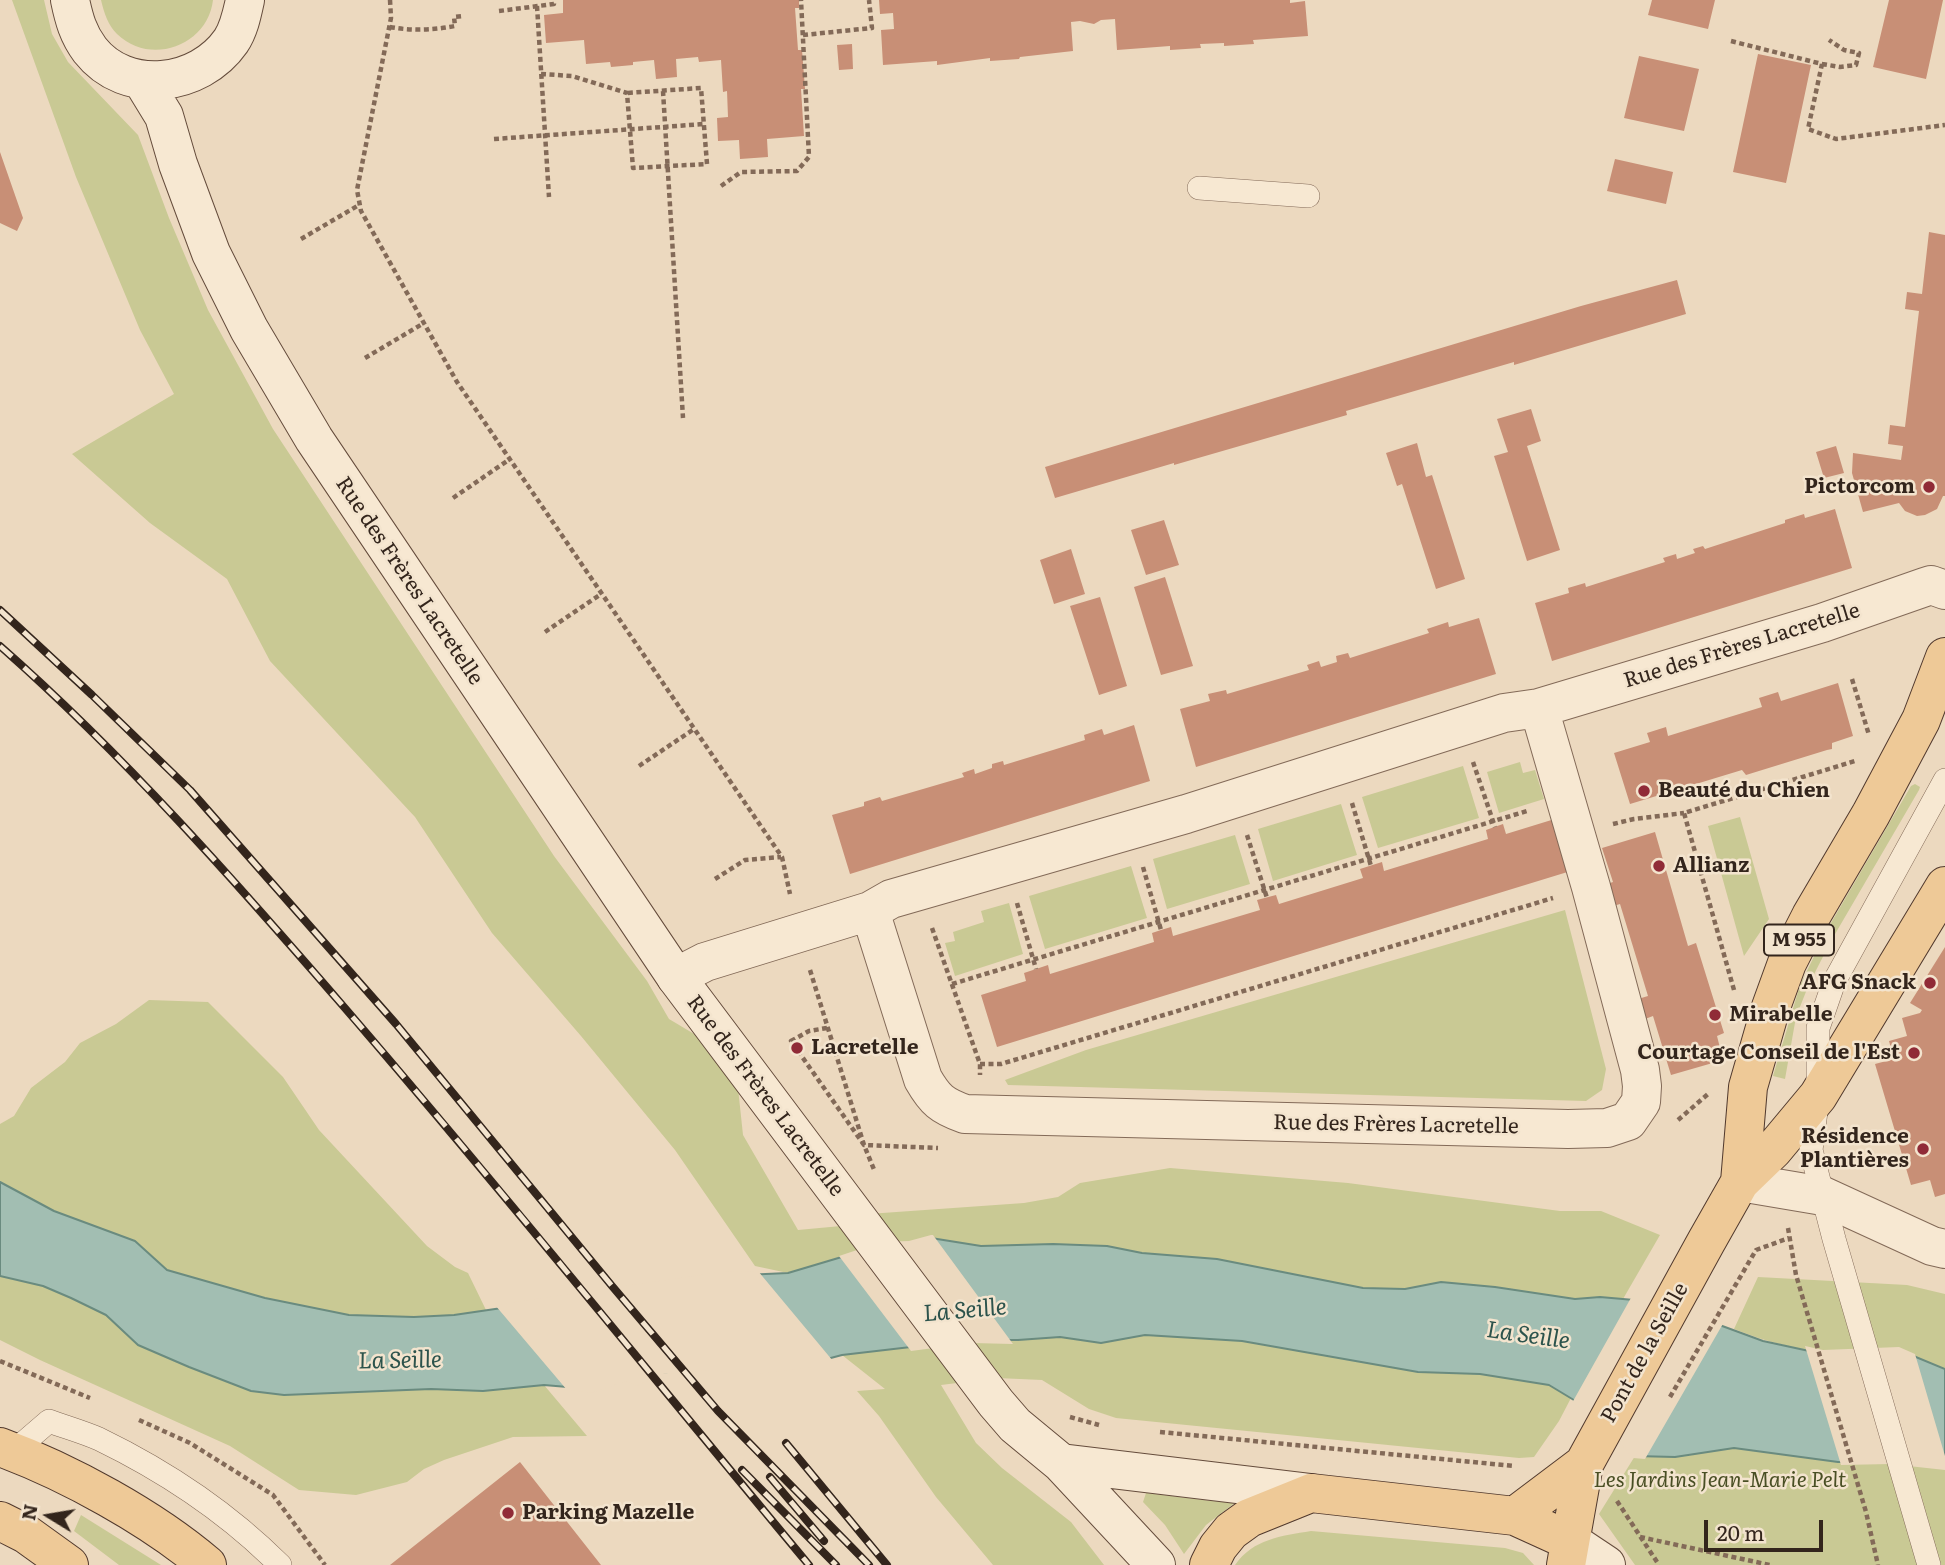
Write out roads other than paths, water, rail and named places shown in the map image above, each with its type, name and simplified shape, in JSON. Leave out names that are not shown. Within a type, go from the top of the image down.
[{"type":"main road","name":"M 955","points":[[1740,1182],[1748,1087],[1787,963],[1811,916],[1871,814],[1937,730],[1945,657]]},
{"type":"main road","name":"M 955","points":[[1740,1182],[1773,1150],[1818,1096],[1945,886]]},
{"type":"main road","name":"Pont de la Seille","points":[[1568,1553],[1584,1464],[1740,1182]]},
{"type":"main road","points":[[4,1454],[78,1482],[184,1545],[207,1565]]},
{"type":"main road","name":"Pont de la Seille","points":[[1515,1516],[1584,1464]]},
{"type":"main road","points":[[1209,1565],[1218,1547],[1231,1531],[1249,1518],[1311,1493],[1515,1516],[1568,1553]]},
{"type":"main road","points":[[0,1521],[26,1534],[69,1565]]},
{"type":"street","points":[[70,0],[76,28],[91,51],[105,64],[142,80],[160,81],[188,76],[222,52],[238,27],[245,0]]},
{"type":"street","name":"Rue des Frères Lacretelle","points":[[178,164],[178,117],[188,76]]},
{"type":"street","name":"Rue des Frères Lacretelle","points":[[142,80],[164,116],[178,164],[211,253],[250,329],[314,439],[676,977],[996,1403],[1015,1425],[1060,1463]]},
{"type":"street","name":"Rue des Frères Lacretelle","points":[[676,977],[705,962],[870,911],[891,899],[1186,814],[1504,713],[1539,708],[1822,623],[1931,585],[1945,590]]},
{"type":"street","name":"Rue des Frères Lacretelle","points":[[870,911],[923,1079],[934,1097],[947,1108],[965,1114],[1607,1128],[1628,1121],[1641,1102],[1640,1070],[1539,708]]},
{"type":"street","points":[[1740,1182],[1823,1196],[1932,1246],[1945,1249]]},
{"type":"street","points":[[1060,1463],[1311,1493]]},
{"type":"street","points":[[1060,1463],[1156,1565]]},
{"type":"street","points":[[1568,1553],[1606,1565]]},
{"type":"lane","points":[[1199,188],[1308,196]]},
{"type":"lane","name":"M 955","points":[[1818,1096],[1818,1028],[1833,982],[1945,780]]},
{"type":"lane","points":[[1818,1096],[1811,1150],[1929,1565]]},
{"type":"lane","points":[[4,1454],[49,1421],[98,1439],[187,1489],[248,1533],[279,1565]]},
{"type":"water","name":"La Seille","points":[[0,1182],[54,1211],[135,1241],[167,1270],[265,1298],[349,1315],[454,1315],[721,1276],[788,1273],[882,1245],[910,1245],[931,1238],[981,1246],[1107,1246],[1142,1253],[1217,1259],[1363,1288],[1405,1289],[1441,1282],[1575,1299],[1600,1297],[1657,1302],[1763,1341],[1823,1354],[1899,1350],[1945,1369],[1945,1467],[1890,1461],[1838,1462],[1734,1448],[1675,1457],[1635,1456],[1602,1417],[1549,1385],[1480,1374],[1418,1372],[1242,1341],[1145,1335],[1101,1343],[1060,1337],[971,1340],[842,1355],[812,1363],[710,1366],[626,1378],[591,1389],[544,1385],[483,1391],[431,1389],[284,1395],[251,1391],[138,1345],[106,1315],[71,1298],[43,1286],[0,1276]]},
{"type":"railway","points":[[0,610],[190,790],[396,1024],[718,1411],[869,1565]]},
{"type":"railway","points":[[0,646],[135,775],[262,913],[462,1145],[809,1565]]},
{"type":"railway","points":[[786,1443],[887,1565]]},
{"type":"railway","points":[[742,1470],[836,1565]]},
{"type":"railway","points":[[770,1477],[824,1541]]},
{"type":"place","name":"Pictorcom","points":[[1929,487]]},
{"type":"place","name":"Beauté du Chien","points":[[1644,791]]},
{"type":"place","name":"Allianz","points":[[1659,866]]},
{"type":"place","name":"AFG Snack","points":[[1930,983]]},
{"type":"place","name":"Mirabelle","points":[[1715,1015]]},
{"type":"place","name":"Lacretelle","points":[[797,1048]]},
{"type":"place","name":"Courtage Conseil de l'Est","points":[[1914,1053]]},
{"type":"place","name":"Résidence Plantières","points":[[1923,1149]]},
{"type":"place","name":"Parking Mazelle","points":[[508,1513]]},
{"type":"park label","name":"Les Jardins Jean-Marie Pelt","points":[[1720,1481]]}]
